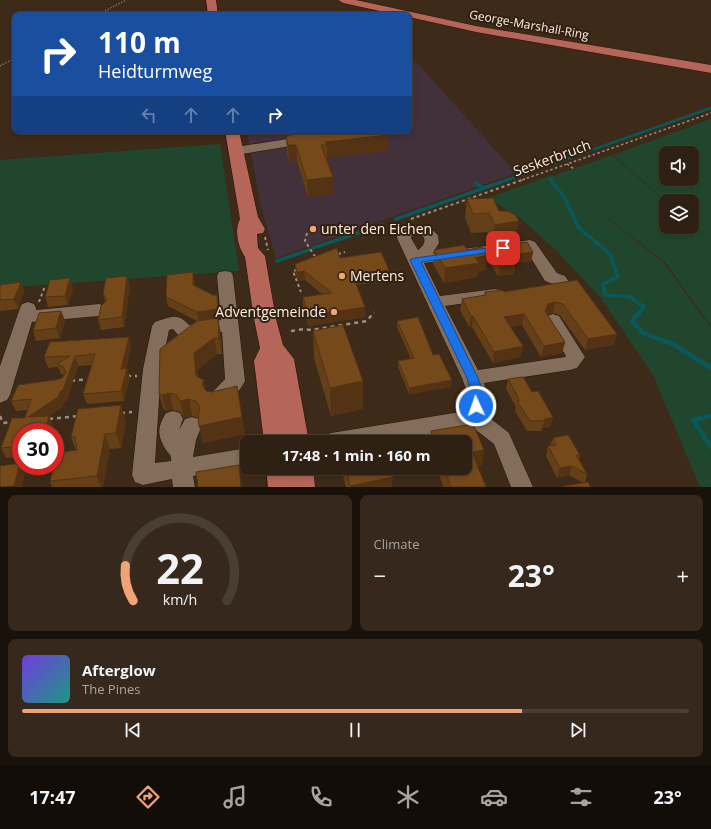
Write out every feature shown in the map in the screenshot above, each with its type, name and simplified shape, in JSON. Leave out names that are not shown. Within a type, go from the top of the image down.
[{"type":"main road","points":[[211,0],[213,12]]},
{"type":"main road","name":"George-Marshall-Ring","points":[[343,0],[398,12]]},
{"type":"main road","name":"George-Marshall-Ring","points":[[412,15],[476,29],[711,69]]},
{"type":"main road","points":[[233,134],[249,219],[246,225],[247,237],[250,250],[255,256],[265,319],[272,348],[282,359],[295,435]]},
{"type":"main road","points":[[272,348],[266,361],[276,435]]},
{"type":"main road","points":[[281,475],[282,487]]},
{"type":"main road","points":[[300,475],[301,487]]},
{"type":"street","points":[[236,151],[307,140]]},
{"type":"street","points":[[415,260],[431,246],[433,242],[431,235],[424,230],[404,228],[404,238],[472,378],[478,395],[474,418]]},
{"type":"street","points":[[415,260],[530,245],[551,276],[559,280],[564,285]]},
{"type":"street","points":[[216,401],[235,381],[225,276]]},
{"type":"street","points":[[434,302],[510,292]]},
{"type":"street","points":[[7,389],[27,312],[99,310]]},
{"type":"street","points":[[472,378],[570,363],[576,357],[553,320]]},
{"type":"street","points":[[230,325],[185,332],[178,322],[161,326],[152,369],[142,481],[183,476],[240,459]]},
{"type":"street","points":[[373,435],[474,418],[502,439],[522,487]]},
{"type":"street","points":[[183,422],[187,433],[183,476]]},
{"type":"path","points":[[103,12],[126,0]]},
{"type":"path","points":[[0,66],[12,60]]},
{"type":"path","name":"Seskerbruch","points":[[404,228],[567,164],[711,112]]},
{"type":"path","points":[[567,164],[574,169]]},
{"type":"path","points":[[307,233],[305,242],[317,262]]},
{"type":"path","points":[[331,257],[345,252]]},
{"type":"path","points":[[299,269],[293,271],[301,292]]},
{"type":"path","points":[[291,331],[304,329],[311,330],[367,321],[374,312]]},
{"type":"path","points":[[119,377],[142,375]]},
{"type":"path","points":[[66,381],[96,379]]},
{"type":"path","points":[[119,413],[149,411]]},
{"type":"path","points":[[0,416],[3,423],[19,421]]},
{"type":"path","points":[[42,420],[81,416]]},
{"type":"shaded area","points":[[412,57],[516,173],[276,258],[261,207],[248,134],[412,134]]},
{"type":"green space","points":[[711,119],[711,241],[699,230],[699,194],[659,195],[613,155]]},
{"type":"green space","points":[[220,144],[239,271],[0,288],[0,160]]},
{"type":"green space","points":[[612,155],[659,196],[659,234],[699,234],[699,231],[711,241],[711,326],[665,262],[555,177],[663,262],[711,328],[711,487],[700,487],[653,375],[601,298],[557,251],[519,217],[488,198],[552,175],[553,176]]},
{"type":"building","points":[[294,134],[388,135],[325,142],[327,145],[321,145],[333,177],[307,180],[296,145],[288,145],[286,137]]},
{"type":"building","points":[[493,198],[499,211],[508,211],[515,215],[519,221],[495,225],[489,213],[473,214],[467,199]]},
{"type":"building","points":[[527,242],[533,252],[509,255],[515,264],[500,267],[490,252],[501,251],[498,246]]},
{"type":"building","points":[[464,245],[467,250],[482,247],[488,255],[475,258],[479,263],[445,268],[434,250]]},
{"type":"building","points":[[337,248],[340,258],[381,252],[389,270],[353,276],[365,307],[308,316],[303,297],[332,293],[304,271],[297,272],[295,264]]},
{"type":"building","points":[[193,272],[193,285],[213,295],[217,295],[218,309],[197,312],[166,297],[167,275]]},
{"type":"building","points":[[127,276],[122,317],[98,320],[101,306],[107,300],[103,294],[106,278]]},
{"type":"building","points":[[70,278],[65,296],[45,297],[50,280]]},
{"type":"building","points":[[577,280],[617,334],[588,339],[563,304],[555,302],[548,304],[545,311],[565,342],[544,346],[524,314],[504,317],[523,346],[494,352],[462,299],[486,295],[485,292],[502,290],[504,292]]},
{"type":"building","points":[[21,282],[14,299],[0,300],[0,285]]},
{"type":"building","points":[[61,311],[56,328],[33,331],[39,313]]},
{"type":"building","points":[[418,317],[433,355],[439,354],[452,380],[409,388],[398,361],[414,358],[397,321]]},
{"type":"building","points":[[218,318],[219,338],[214,338],[194,353],[196,376],[204,380],[202,385],[206,391],[212,392],[237,386],[242,417],[199,426],[198,415],[200,408],[197,402],[189,399],[180,401],[177,395],[170,393],[162,395],[159,394],[160,349],[197,321]]},
{"type":"building","points":[[343,325],[363,381],[330,388],[313,331]]},
{"type":"building","points":[[129,337],[121,369],[127,368],[121,391],[83,394],[95,354],[75,356],[63,390],[60,392],[58,397],[28,417],[49,416],[47,423],[12,423],[12,447],[1,448],[12,418],[25,418],[31,399],[11,401],[18,385],[55,380],[62,378],[66,373],[63,366],[57,364],[70,356],[44,357],[50,342]]},
{"type":"building","points":[[523,377],[532,392],[538,391],[553,417],[543,421],[530,421],[517,401],[519,401],[517,395],[508,379]]},
{"type":"building","points":[[121,405],[116,433],[105,434],[97,476],[50,481],[52,475],[64,475],[64,452],[77,450],[75,436],[71,437],[78,409]]},
{"type":"building","points":[[473,424],[484,450],[472,452],[472,435],[432,435],[431,431]]},
{"type":"building","points":[[568,435],[580,455],[576,455],[587,474],[572,466],[560,468],[548,446],[556,445],[553,438]]},
{"type":"building","points":[[472,452],[486,487],[451,487],[447,475],[472,475]]},
{"type":"building","points":[[12,464],[12,475],[17,475],[14,486],[0,487],[0,466]]},
{"type":"building","points":[[239,465],[241,487],[198,487],[196,472]]},
{"type":"building","points":[[348,475],[392,475],[393,477],[350,486]]},
{"type":"building","points":[[588,482],[591,487],[564,487],[564,486]]},
{"type":"waterway","points":[[507,180],[711,108]]},
{"type":"waterway","points":[[396,219],[510,179]]},
{"type":"waterway","points":[[550,179],[565,198],[578,227],[610,254],[618,277],[603,284],[605,295],[630,297],[644,307],[639,313]]},
{"type":"waterway","points":[[476,183],[483,188]]},
{"type":"waterway","points":[[313,248],[382,225]]},
{"type":"waterway","points":[[277,261],[309,250]]},
{"type":"waterway","points":[[640,312],[632,321],[643,333],[673,344],[711,368]]},
{"type":"waterway","points":[[711,416],[693,420],[711,447]]},
{"type":"place","name":"unter den Eichen","points":[[313,229]]},
{"type":"place","name":"Mertens","points":[[342,276]]},
{"type":"place","name":"Adventgemeinde","points":[[334,312]]},
{"type":"route","points":[[476,406],[478,395],[472,378],[415,260],[503,248]]}]
